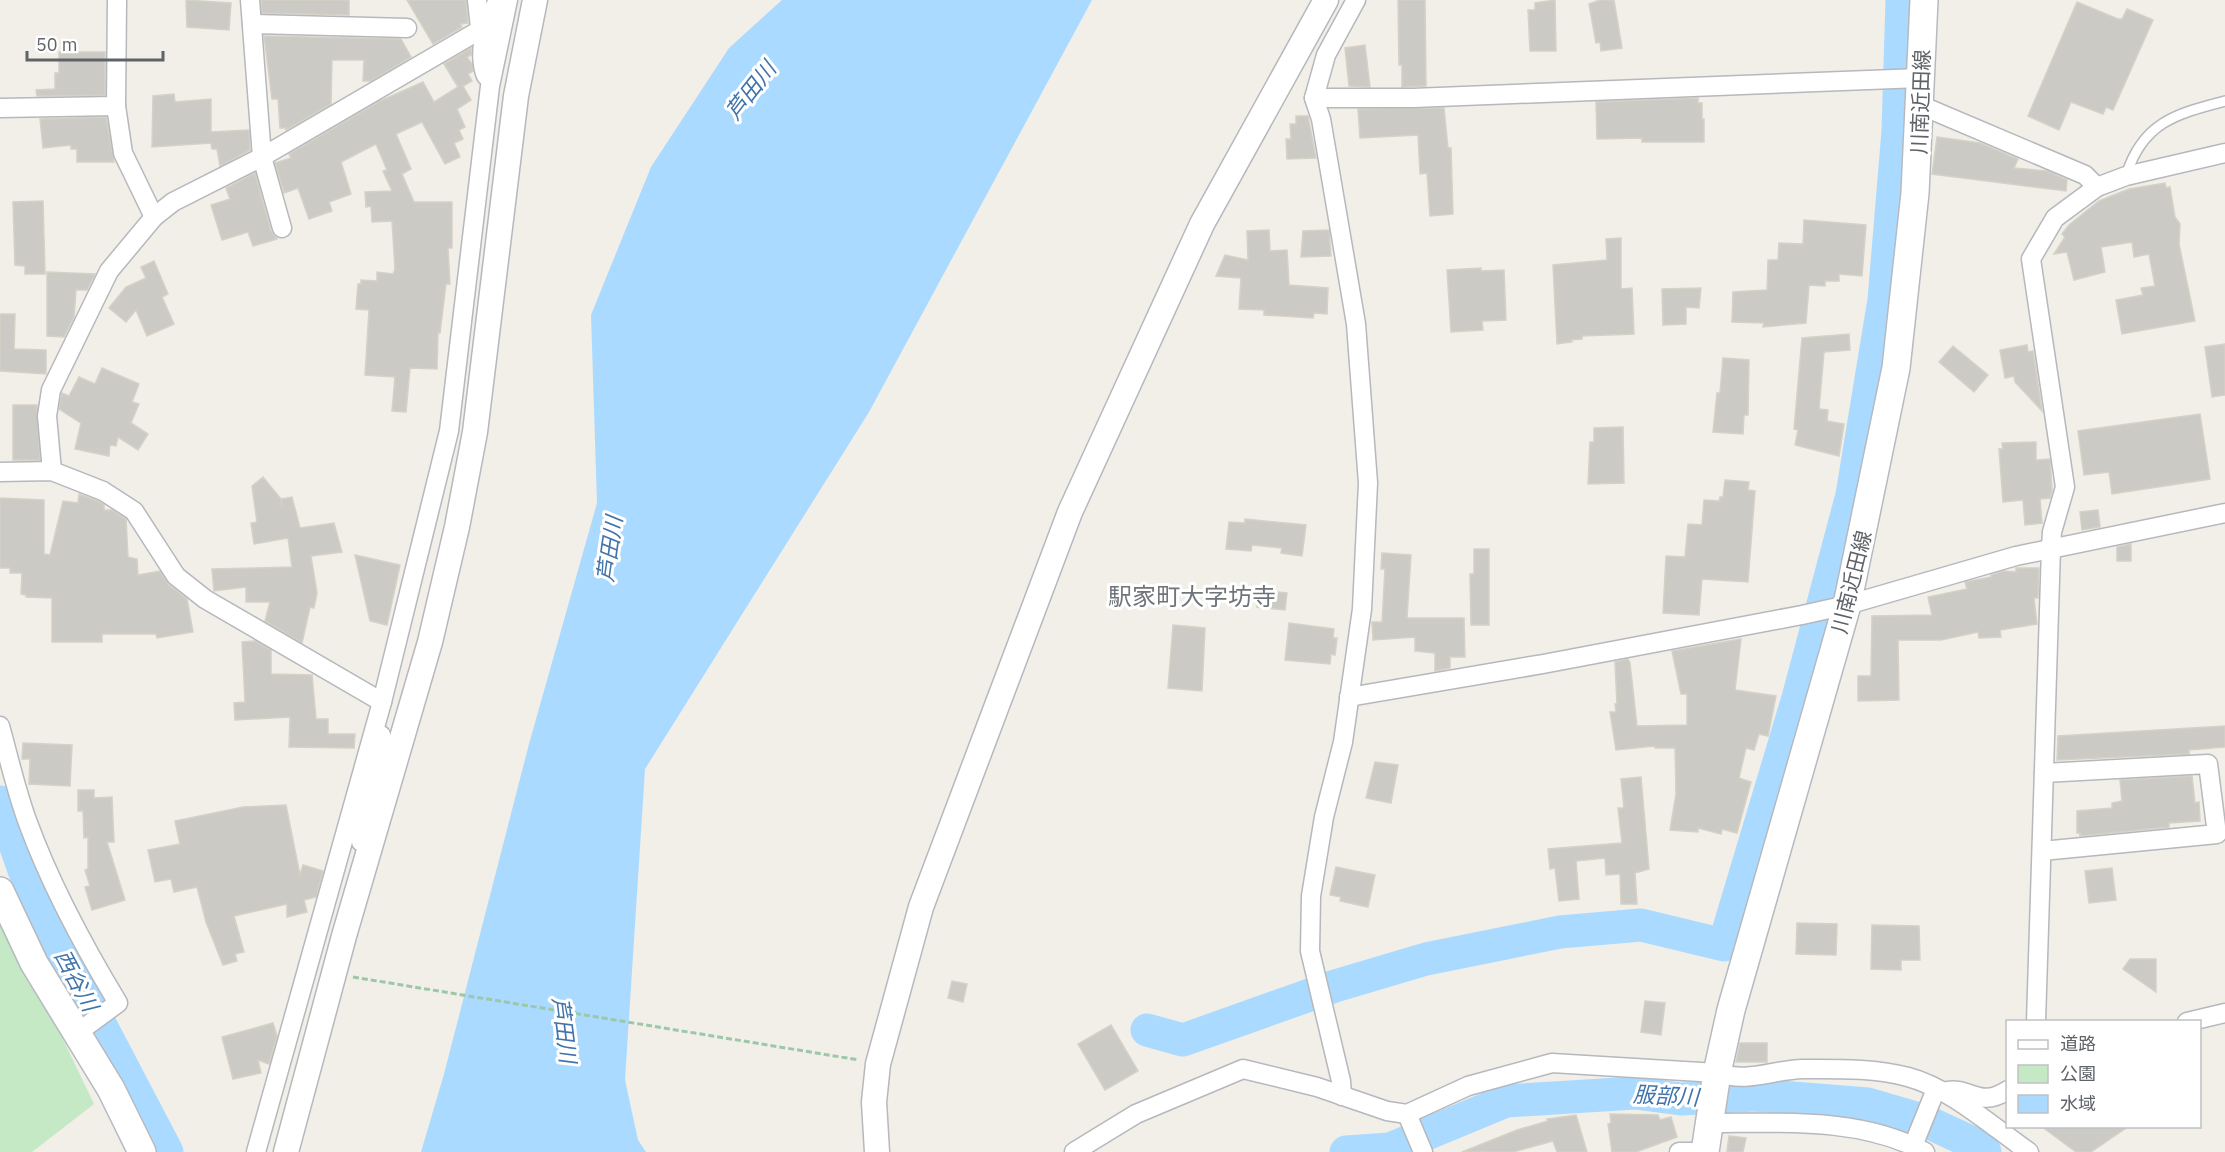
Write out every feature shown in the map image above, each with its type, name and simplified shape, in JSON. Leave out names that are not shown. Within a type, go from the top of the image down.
[{"type":"main road","name":"川南近田線","points":[[1706,1152],[1716,1079],[1731,1010],[1847,605],[1896,368],[1915,192],[1924,0]]},
{"type":"main road","points":[[0,891],[34,963],[111,1089],[142,1152]]},
{"type":"street","points":[[117,0],[116,106],[123,153],[154,217]]},
{"type":"street","points":[[250,0],[262,158],[282,228]]},
{"type":"street","points":[[477,0],[483,28],[483,69],[490,86]]},
{"type":"street","points":[[52,471],[47,416],[51,390],[109,271],[154,217],[173,202],[262,158],[483,28],[498,0]]},
{"type":"street","points":[[256,1152],[375,729],[449,431],[490,86],[508,0]]},
{"type":"street","points":[[286,1152],[430,642],[457,527],[475,432],[516,96],[535,0]]},
{"type":"street","points":[[877,1152],[874,1102],[878,1064],[921,907],[1070,512],[1202,224],[1326,0]]},
{"type":"street","points":[[1342,1096],[1324,1005],[1310,951],[1311,896],[1324,817],[1343,742],[1362,609],[1368,483],[1356,324],[1321,119],[1314,98],[1326,55],[1356,0]]},
{"type":"street","points":[[252,24],[407,28]]},
{"type":"street","points":[[1314,98],[1413,98],[1920,78]]},
{"type":"street","points":[[1920,105],[2085,175],[2097,187]]},
{"type":"street","points":[[0,108],[116,106]]},
{"type":"street","points":[[2036,1020],[2051,548],[2052,532],[2065,488],[2031,260],[2055,218],[2097,187],[2126,176],[2225,153]]},
{"type":"street","points":[[0,472],[52,471],[103,491],[134,511],[176,576],[205,599],[382,702]]},
{"type":"street","points":[[1349,697],[1543,664],[1847,605],[2051,548],[2225,513]]},
{"type":"street","points":[[361,880],[356,873],[356,863],[383,742],[382,736],[375,729]]},
{"type":"street","points":[[2,737],[27,821],[52,883],[83,945],[118,1003],[77,1033]]},
{"type":"street","points":[[2042,851],[2217,834],[2208,764],[2044,773]]},
{"type":"street","points":[[2195,1020],[2225,1013]]},
{"type":"street","points":[[1074,1152],[1136,1114],[1243,1069],[1408,1117],[1468,1086],[1552,1063],[1716,1079],[1735,1079],[1796,1069],[1842,1069],[1908,1077],[2029,1152]]},
{"type":"street","points":[[1937,1093],[1954,1090],[1981,1100],[2006,1090]]},
{"type":"street","points":[[1712,1120],[1816,1123],[1866,1132],[1918,1146],[1937,1093]]},
{"type":"street","points":[[1408,1117],[1423,1152]]},
{"type":"street","points":[[1680,1152],[1696,1152]]},
{"type":"lane","points":[[2126,176],[2132,155],[2152,128],[2202,107],[2225,101]]},
{"type":"path","points":[[349,977],[862,1061]]},
{"type":"green space","points":[[0,908],[94,1104],[32,1152],[0,1152]]},
{"type":"water","name":"芦田川","points":[[782,0],[1092,0],[869,412],[645,769],[625,1080],[638,1140],[646,1152],[421,1152],[444,1074],[529,744],[597,503],[591,315],[651,167],[729,48]]},
{"type":"building","points":[[186,0],[231,3],[229,30],[187,27]]},
{"type":"building","points":[[261,0],[349,0],[349,15],[262,13]]},
{"type":"building","points":[[407,0],[466,0],[468,23],[460,24],[462,27],[433,44]]},
{"type":"building","points":[[1398,0],[1425,0],[1426,86],[1402,87],[1402,65],[1399,65]]},
{"type":"building","points":[[1555,0],[1556,51],[1530,51],[1528,10],[1535,10],[1535,3]]},
{"type":"building","points":[[1600,0],[1614,0],[1622,48],[1601,51],[1600,42],[1596,43],[1589,4]]},
{"type":"building","points":[[2077,2],[2118,19],[2122,19],[2127,9],[2153,20],[2113,110],[2106,107],[2103,114],[2071,102],[2059,130],[2028,116]]},
{"type":"building","points":[[264,36],[401,39],[411,57],[371,81],[363,81],[364,60],[332,60],[331,104],[286,130],[286,128],[280,128],[278,99],[272,99]]},
{"type":"building","points":[[1365,45],[1370,87],[1349,86],[1345,48]]},
{"type":"building","points":[[471,48],[471,55],[467,57],[472,64],[473,71],[468,74],[472,81],[463,86],[471,100],[457,109],[465,127],[459,130],[463,139],[454,143],[460,157],[445,164],[422,122],[396,134],[411,169],[402,174],[414,202],[452,202],[452,248],[448,248],[450,284],[446,284],[440,333],[438,333],[437,369],[410,368],[406,412],[392,411],[395,377],[365,375],[369,310],[356,309],[358,284],[361,284],[361,280],[377,281],[377,272],[393,274],[395,269],[392,221],[372,222],[371,206],[366,207],[365,192],[392,191],[383,171],[387,170],[376,144],[341,162],[351,194],[329,202],[332,211],[309,219],[298,188],[284,193],[275,163],[291,158],[289,154],[380,101],[423,82],[434,102],[458,87],[444,64]]},
{"type":"building","points":[[59,52],[105,52],[105,95],[37,96],[36,90],[55,89],[55,73],[59,73]]},
{"type":"building","points":[[174,94],[175,102],[211,99],[211,132],[249,130],[250,150],[220,166],[217,149],[212,149],[211,143],[152,147],[153,96]]},
{"type":"building","points":[[1698,98],[1698,103],[1702,103],[1704,142],[1642,142],[1642,138],[1597,139],[1596,102]]},
{"type":"building","points":[[1444,108],[1448,148],[1451,148],[1453,214],[1430,216],[1427,173],[1420,174],[1418,135],[1360,138],[1358,109]]},
{"type":"building","points":[[1296,116],[1308,116],[1316,158],[1287,159],[1286,139],[1291,139],[1290,124],[1296,124]]},
{"type":"building","points":[[106,117],[114,162],[77,162],[77,149],[71,149],[71,145],[43,148],[40,119]]},
{"type":"building","points":[[1937,137],[1980,143],[2018,159],[2014,168],[2047,171],[2067,180],[2066,191],[1932,174]]},
{"type":"building","points":[[255,173],[271,231],[277,239],[253,246],[248,232],[222,240],[211,205],[230,199],[226,188]]},
{"type":"building","points":[[2165,183],[2166,188],[2170,187],[2175,217],[2180,224],[2179,244],[2195,321],[2122,334],[2116,300],[2143,295],[2141,288],[2155,286],[2149,254],[2134,257],[2132,242],[2101,247],[2105,272],[2074,280],[2067,252],[2054,254],[2065,237],[2062,234],[2069,225],[2099,201],[2129,189]]},
{"type":"building","points":[[43,201],[45,274],[25,274],[25,266],[15,265],[13,202]]},
{"type":"building","points":[[1804,220],[1866,225],[1862,276],[1839,274],[1839,281],[1825,281],[1825,286],[1809,285],[1806,323],[1763,327],[1764,323],[1732,322],[1733,292],[1767,290],[1768,260],[1778,260],[1779,243],[1803,244]]},
{"type":"building","points":[[1269,230],[1270,251],[1287,250],[1289,285],[1328,288],[1327,314],[1314,313],[1313,318],[1264,315],[1264,310],[1239,309],[1241,278],[1216,276],[1225,255],[1248,260],[1247,231]]},
{"type":"building","points":[[1329,230],[1331,256],[1301,257],[1303,231]]},
{"type":"building","points":[[1621,238],[1621,289],[1632,288],[1634,334],[1582,336],[1582,339],[1557,344],[1553,265],[1607,260],[1606,239]]},
{"type":"building","points":[[154,261],[168,294],[162,297],[174,324],[147,336],[136,310],[126,322],[109,308],[126,287],[146,278],[141,267]]},
{"type":"building","points":[[1481,268],[1481,271],[1504,270],[1506,320],[1482,321],[1483,330],[1451,332],[1447,270]]},
{"type":"building","points":[[47,272],[95,274],[87,290],[76,290],[74,317],[64,337],[47,336]]},
{"type":"building","points":[[1701,288],[1699,308],[1686,307],[1686,324],[1663,325],[1662,289]]},
{"type":"building","points":[[0,314],[15,314],[14,349],[46,350],[46,374],[0,371]]},
{"type":"building","points":[[1849,334],[1850,350],[1824,352],[1819,409],[1828,410],[1827,421],[1844,424],[1839,456],[1795,445],[1798,430],[1794,429],[1802,338]]},
{"type":"building","points":[[2225,344],[2225,395],[2212,397],[2205,347]]},
{"type":"building","points":[[2027,345],[2028,352],[2033,351],[2042,411],[2015,382],[2014,376],[2005,378],[2000,350]]},
{"type":"building","points":[[1953,346],[1988,375],[1974,392],[1939,362]]},
{"type":"building","points":[[1723,358],[1749,360],[1748,415],[1744,415],[1743,434],[1713,432]]},
{"type":"building","points":[[102,368],[139,384],[132,402],[139,404],[131,423],[148,434],[138,450],[118,437],[116,446],[110,445],[109,456],[75,449],[81,423],[59,409],[62,393],[69,396],[79,377],[95,384]]},
{"type":"building","points":[[13,405],[37,405],[40,460],[13,460]]},
{"type":"building","points":[[2200,414],[2210,479],[2112,494],[2109,472],[2084,475],[2078,431]]},
{"type":"building","points":[[1623,427],[1624,483],[1588,484],[1590,442],[1594,442],[1594,428]]},
{"type":"building","points":[[2036,442],[2036,460],[2050,459],[2052,490],[2050,498],[2040,499],[2042,523],[2025,525],[2023,500],[2003,502],[1999,449],[2003,449],[2002,443]]},
{"type":"building","points":[[263,477],[281,499],[292,497],[300,528],[334,523],[342,552],[311,556],[317,593],[314,608],[310,607],[302,643],[265,621],[270,602],[246,602],[246,587],[214,591],[212,569],[292,567],[288,538],[254,544],[251,523],[257,522],[252,486]]},
{"type":"building","points":[[1725,480],[1749,482],[1748,490],[1755,491],[1748,582],[1702,579],[1699,615],[1663,613],[1666,556],[1685,557],[1688,524],[1702,525],[1704,500],[1719,501],[1720,497],[1723,497]]},
{"type":"building","points":[[79,494],[98,501],[104,505],[104,510],[112,510],[126,519],[128,557],[137,559],[138,575],[160,571],[169,585],[187,599],[193,632],[157,638],[156,634],[102,634],[102,642],[52,642],[52,598],[26,597],[21,594],[22,573],[10,573],[10,568],[0,568],[0,498],[44,500],[44,554],[50,555],[63,501],[78,503]]},
{"type":"building","points":[[2098,510],[2100,527],[2082,530],[2080,512]]},
{"type":"building","points":[[1245,519],[1306,525],[1302,556],[1281,553],[1282,548],[1252,545],[1251,551],[1226,549],[1229,522],[1245,523]]},
{"type":"building","points":[[2131,544],[2131,561],[2117,561],[2117,547]]},
{"type":"building","points":[[1474,549],[1489,549],[1489,625],[1471,625],[1470,574],[1474,574]]},
{"type":"building","points":[[1382,553],[1411,555],[1407,618],[1464,618],[1465,657],[1450,657],[1450,668],[1435,671],[1435,653],[1415,651],[1415,637],[1373,640],[1372,622],[1382,622],[1385,569],[1381,569]]},
{"type":"building","points":[[355,555],[400,565],[387,625],[370,621]]},
{"type":"building","points":[[2016,568],[2039,568],[2038,598],[2034,598],[2037,624],[2000,630],[2001,637],[1979,638],[1978,632],[1941,640],[1898,640],[1899,700],[1858,701],[1858,676],[1871,676],[1872,616],[1932,615],[1928,597],[1967,589],[1965,582],[1991,577],[1991,575],[2004,571],[2016,572]]},
{"type":"building","points":[[1259,590],[1287,593],[1285,610],[1257,607]]},
{"type":"building","points":[[1289,623],[1334,629],[1333,638],[1337,638],[1335,655],[1331,654],[1330,664],[1285,660]]},
{"type":"building","points":[[1173,625],[1205,628],[1202,691],[1168,688]]},
{"type":"building","points":[[1741,639],[1735,690],[1776,696],[1768,736],[1759,734],[1754,750],[1746,748],[1739,778],[1751,782],[1737,833],[1722,829],[1721,834],[1698,828],[1698,832],[1670,830],[1676,794],[1675,748],[1655,748],[1655,746],[1616,750],[1610,712],[1616,712],[1615,704],[1617,704],[1615,662],[1628,659],[1630,663],[1637,726],[1687,725],[1687,694],[1681,694],[1672,651]]},
{"type":"building","points":[[255,641],[271,650],[271,674],[312,675],[316,719],[328,719],[328,734],[355,734],[354,748],[289,747],[290,717],[235,720],[234,703],[245,702],[242,642]]},
{"type":"building","points":[[2225,726],[2225,747],[2189,750],[2189,754],[2057,760],[2058,736]]},
{"type":"building","points":[[23,743],[72,745],[70,786],[29,784],[30,759],[22,759]]},
{"type":"building","points":[[1375,762],[1398,765],[1391,803],[1366,798]]},
{"type":"building","points":[[2192,776],[2195,803],[2199,802],[2200,821],[2169,823],[2169,827],[2080,836],[2080,833],[2077,833],[2077,811],[2112,808],[2112,803],[2122,801],[2120,780]]},
{"type":"building","points":[[1641,777],[1649,869],[1635,873],[1637,904],[1621,904],[1620,874],[1606,875],[1605,858],[1576,861],[1579,899],[1559,901],[1555,868],[1550,869],[1548,849],[1622,843],[1618,808],[1624,808],[1621,779]]},
{"type":"building","points":[[78,790],[94,790],[94,798],[112,797],[114,842],[107,842],[125,900],[92,910],[85,887],[90,886],[85,870],[88,869],[88,837],[84,838],[83,811],[78,811]]},
{"type":"building","points":[[286,805],[300,875],[303,865],[323,871],[316,897],[304,900],[307,912],[287,917],[287,904],[234,916],[244,952],[235,954],[237,961],[223,965],[206,922],[197,887],[174,892],[171,879],[155,882],[148,850],[180,844],[175,821],[243,807]]},
{"type":"building","points":[[1336,867],[1375,875],[1368,907],[1340,901],[1341,897],[1330,895]]},
{"type":"building","points":[[2112,868],[2116,900],[2089,903],[2085,871]]},
{"type":"building","points":[[1797,923],[1837,924],[1836,955],[1796,954]]},
{"type":"building","points":[[1872,925],[1919,926],[1920,960],[1901,960],[1901,970],[1871,969]]},
{"type":"building","points":[[2130,959],[2156,959],[2156,992],[2123,969]]},
{"type":"building","points":[[952,981],[967,984],[963,1002],[948,998]]},
{"type":"building","points":[[1645,1001],[1665,1003],[1661,1035],[1641,1032]]},
{"type":"building","points":[[273,1023],[277,1036],[269,1064],[258,1060],[261,1073],[233,1079],[222,1037]]},
{"type":"building","points":[[1111,1025],[1138,1071],[1105,1090],[1078,1044]]},
{"type":"building","points":[[1740,1043],[1767,1043],[1767,1062],[1736,1062]]},
{"type":"building","points":[[1610,1114],[1658,1115],[1660,1120],[1671,1117],[1677,1137],[1636,1152],[1612,1152],[1608,1124],[1611,1123]]},
{"type":"building","points":[[1576,1115],[1587,1152],[1557,1152],[1553,1141],[1513,1152],[1462,1152],[1517,1130],[1548,1121],[1547,1119]]},
{"type":"building","points":[[2044,1128],[2126,1128],[2091,1152],[2076,1152]]},
{"type":"building","points":[[1729,1136],[1746,1138],[1743,1152],[1727,1152]]},
{"type":"waterway","points":[[1147,1030],[1183,1040],[1335,986],[1426,959],[1560,932],[1641,925],[1724,945],[1798,698],[1852,495],[1884,300],[1898,131],[1902,0]]},
{"type":"waterway","name":"西谷川","points":[[0,802],[34,898],[167,1152]]},
{"type":"waterway","name":"服部川","points":[[1346,1152],[1390,1149],[1506,1101],[1635,1093],[1681,1099],[1754,1095],[1868,1104],[1923,1120],[1975,1144],[1985,1152]]},
{"type":"district","name":"駅家町大字坊寺","points":[[1192,596]]}]
